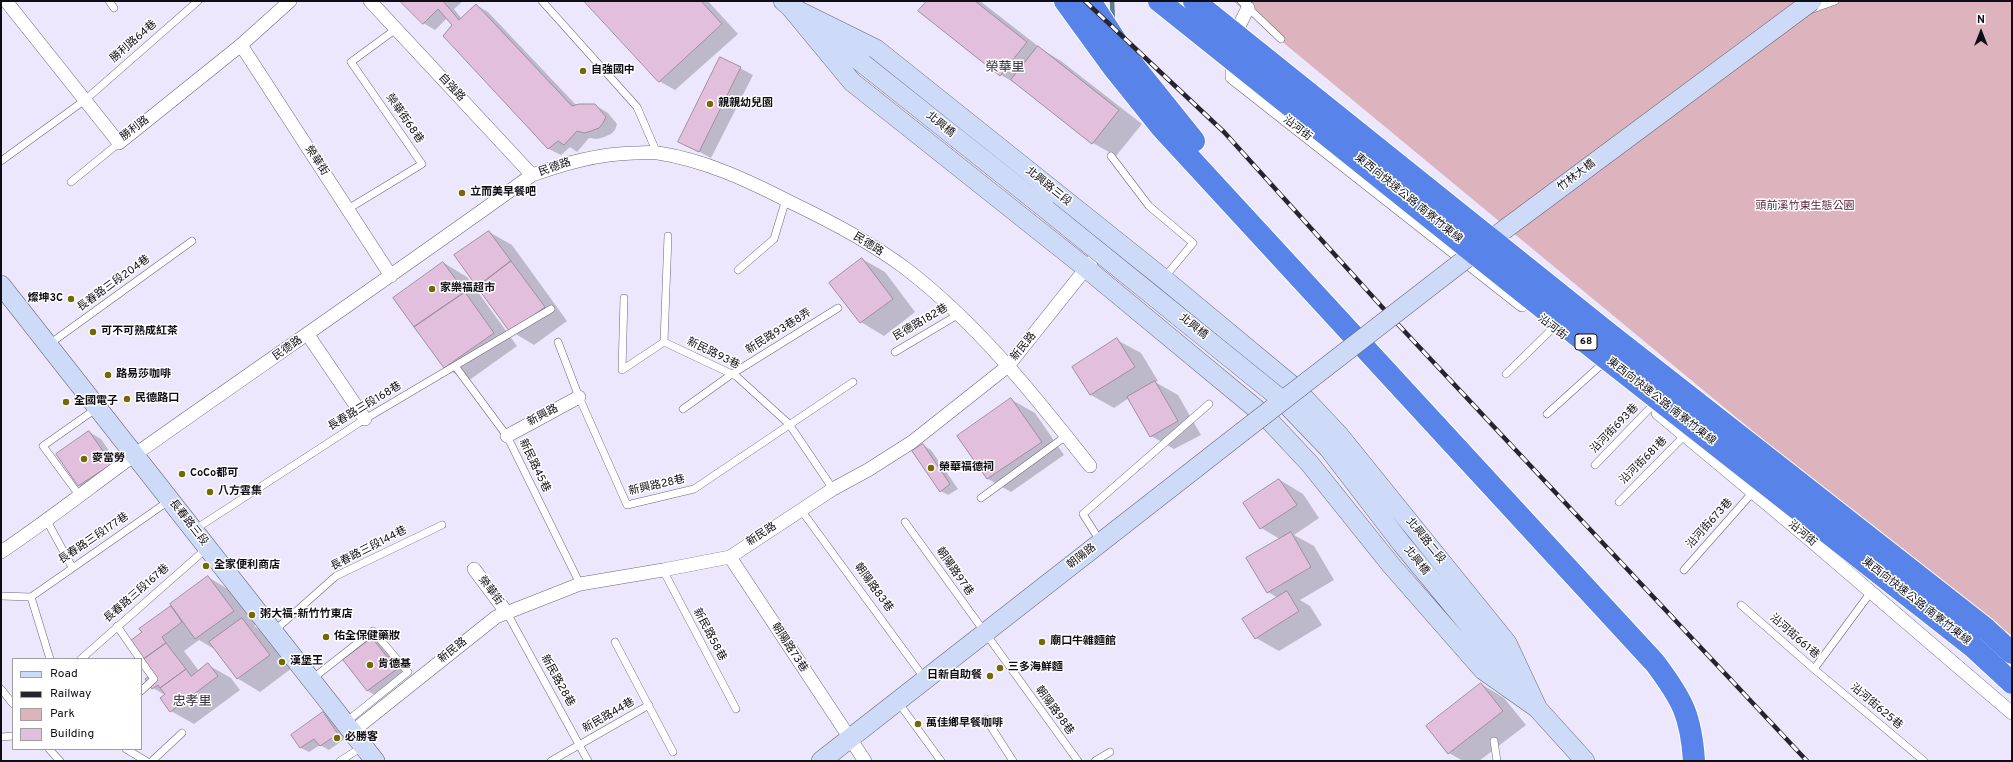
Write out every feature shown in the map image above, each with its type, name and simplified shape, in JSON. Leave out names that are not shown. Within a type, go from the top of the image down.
[{"type":"highway","points":[[1065,1],[1112,67],[1162,128],[1668,656],[1684,680],[1697,706],[1705,736],[1707,761]]},
{"type":"highway","points":[[1090,1],[1125,55],[1177,122],[1399,377],[1655,663],[1673,688],[1686,710],[1692,738],[1694,761]]},
{"type":"highway","name":"東西向快速公路 南寮竹東線","points":[[1159,1],[1594,349],[1972,646],[2012,683]]},
{"type":"highway","name":"東西向快速公路 南寮竹東線","points":[[1194,1],[1607,332],[1986,629],[2012,653]]},
{"type":"street","name":"勝利路","points":[[6,1],[119,143],[241,46],[290,1]]},
{"type":"street","name":"自強路","points":[[370,1],[532,176]]},
{"type":"street","name":"竹林大橋","points":[[1344,353],[1481,247],[1812,1]]},
{"type":"street","name":"北興橋","points":[[786,4],[1047,210],[1288,394],[1401,543],[1537,708]]},
{"type":"street","name":"北興路三段","points":[[786,4],[876,49],[1164,278],[1288,394]]},
{"type":"street","points":[[786,4],[852,82],[1086,268]]},
{"type":"street","name":"沿河街","points":[[1244,4],[1232,40],[1232,78],[1651,407],[2012,713]]},
{"type":"street","name":"榮華街","points":[[241,46],[391,276]]},
{"type":"street","name":"民德路","points":[[1,552],[47,521],[79,495],[134,456],[532,176],[570,162],[616,154],[657,153],[706,164],[762,187],[836,224],[905,268],[959,314],[1008,366],[1090,466]]},
{"type":"street","name":"新民路","points":[[349,727],[496,617],[580,584],[664,570],[730,556],[833,489],[868,470],[912,442],[1008,366],[1086,268],[1112,238]]},
{"type":"street","name":"北興路二段","points":[[1086,268],[1266,417],[1310,464],[1390,565],[1483,670],[1537,708],[1585,761]]},
{"type":"street","name":"長春路三段","points":[[1,285],[375,761]]},
{"type":"street","points":[[308,335],[365,419]]},
{"type":"street","name":"朝陽路","points":[[821,761],[985,634],[1242,432],[1288,394],[1344,353]]},
{"type":"street","name":"北興路二段","points":[[1288,394],[1339,435],[1507,643],[1537,708]]},
{"type":"street","name":"新興路","points":[[507,436],[579,397]]},
{"type":"street","name":"朝陽路73巷","points":[[730,556],[849,739],[865,761]]},
{"type":"street","name":"榮華街","points":[[474,569],[507,613]]},
{"type":"lane","points":[[109,1],[114,8]]},
{"type":"lane","name":"勝利路64巷","points":[[1,161],[85,100],[198,1]]},
{"type":"lane","points":[[542,1],[637,107],[657,153]]},
{"type":"lane","points":[[1789,18],[1802,1]]},
{"type":"lane","points":[[1789,18],[1835,1]]},
{"type":"lane","points":[[1244,4],[1281,39]]},
{"type":"lane","name":"榮華街68巷","points":[[348,209],[422,164],[351,62],[396,29]]},
{"type":"lane","points":[[71,182],[119,143]]},
{"type":"lane","points":[[1111,156],[1149,206],[1193,243],[1164,278]]},
{"type":"lane","points":[[738,270],[774,239],[786,199]]},
{"type":"lane","points":[[624,298],[622,370],[664,342],[668,236]]},
{"type":"lane","name":"長春路三段204巷","points":[[48,345],[192,241]]},
{"type":"lane","name":"新民路93巷8弄","points":[[683,409],[732,374],[838,308]]},
{"type":"lane","name":"長春路三段168巷","points":[[194,530],[365,419],[551,309]]},
{"type":"lane","name":"民德路182巷","points":[[895,352],[959,314]]},
{"type":"lane","points":[[1506,374],[1552,328]]},
{"type":"lane","points":[[558,342],[579,397]]},
{"type":"lane","name":"新民路93巷","points":[[664,342],[732,374],[789,424],[833,489]]},
{"type":"lane","name":"新民路45巷","points":[[456,366],[507,436],[580,584]]},
{"type":"lane","points":[[1547,414],[1600,366]]},
{"type":"lane","points":[[789,424],[853,382]]},
{"type":"lane","name":"新興路28巷","points":[[579,397],[627,505],[694,489],[789,424]]},
{"type":"lane","points":[[1100,543],[1083,514],[1209,404]]},
{"type":"lane","name":"沿河街693巷","points":[[1594,465],[1651,407]]},
{"type":"lane","points":[[79,495],[43,446],[97,408]]},
{"type":"lane","name":"沿河街681巷","points":[[1619,502],[1685,435]]},
{"type":"lane","points":[[981,498],[1066,436]]},
{"type":"lane","name":"沿河街673巷","points":[[1684,570],[1753,492]]},
{"type":"lane","name":"長春路三段177巷","points":[[30,597],[170,500]]},
{"type":"lane","name":"朝陽路83巷","points":[[801,510],[926,680]]},
{"type":"lane","points":[[47,521],[72,567]]},
{"type":"lane","name":"朝陽路97巷","points":[[906,522],[985,634]]},
{"type":"lane","name":"長春路三段144巷","points":[[274,631],[336,576],[442,525]]},
{"type":"lane","name":"長春路三段167巷","points":[[82,658],[208,547]]},
{"type":"lane","name":"新民路58巷","points":[[664,570],[736,709]]},
{"type":"lane","name":"沿河街661巷","points":[[1741,605],[1814,669],[1871,592]]},
{"type":"lane","points":[[1,596],[30,597],[50,658]]},
{"type":"lane","name":"新民路28巷","points":[[507,613],[588,761]]},
{"type":"lane","points":[[117,626],[139,658]]},
{"type":"lane","points":[[312,679],[373,631],[408,672],[349,727]]},
{"type":"lane","name":"朝陽路98巷","points":[[985,634],[1078,761]]},
{"type":"lane","name":"新民路44巷","points":[[615,642],[673,752]]},
{"type":"lane","points":[[142,663],[154,679],[142,690]]},
{"type":"lane","name":"沿河街625巷","points":[[1814,669],[1924,761]]},
{"type":"lane","points":[[1,689],[12,703]]},
{"type":"lane","points":[[898,702],[941,761]]},
{"type":"lane","name":"新民路44巷","points":[[551,761],[649,705]]},
{"type":"lane","points":[[986,719],[1013,761]]},
{"type":"lane","points":[[152,761],[182,733]]},
{"type":"lane","points":[[1,737],[12,736]]},
{"type":"lane","points":[[1494,741],[1497,761]]},
{"type":"lane","points":[[340,761],[364,746]]},
{"type":"lane","points":[[50,750],[60,761]]},
{"type":"lane","points":[[128,750],[146,761]]},
{"type":"lane","points":[[1095,761],[1110,752]]},
{"type":"green space","name":"頭前溪竹東生態公園","points":[[1233,1],[2012,1],[2012,664],[1830,495]]},
{"type":"building","points":[[400,1],[443,1],[459,20],[476,4],[572,106],[579,104],[595,104],[606,117],[603,123],[599,128],[591,131],[584,133],[577,131],[564,145],[558,141],[548,149],[443,36],[452,25],[438,9],[423,24]]},
{"type":"building","points":[[584,1],[701,1],[722,24],[659,82]]},
{"type":"building","points":[[927,1],[975,1],[1027,42],[1000,76],[918,11]]},
{"type":"building","points":[[1038,46],[1119,110],[1092,144],[1011,80]]},
{"type":"building","name":"親親幼兒園","points":[[720,57],[741,67],[699,152],[678,142]]},
{"type":"building","points":[[489,231],[511,261],[477,287],[454,255]]},
{"type":"building","points":[[862,258],[893,299],[860,323],[829,283]]},
{"type":"building","points":[[511,261],[545,307],[510,332],[477,287]]},
{"type":"building","points":[[443,262],[465,292],[414,327],[393,298]]},
{"type":"building","points":[[465,292],[494,333],[444,368],[414,327]]},
{"type":"building","points":[[1117,338],[1135,367],[1090,395],[1072,367]]},
{"type":"building","points":[[1155,381],[1178,421],[1150,437],[1127,397]]},
{"type":"building","points":[[1011,398],[1042,442],[987,479],[957,436]]},
{"type":"building","name":"麥當勞","points":[[89,431],[112,464],[78,486],[56,454]]},
{"type":"building","name":"榮華福德祠","points":[[923,444],[950,484],[940,492],[912,451]]},
{"type":"building","points":[[1279,479],[1297,505],[1260,529],[1243,503]]},
{"type":"building","points":[[1291,532],[1311,567],[1267,593],[1246,558]]},
{"type":"building","points":[[208,576],[234,611],[195,639],[170,604]]},
{"type":"building","points":[[1287,591],[1299,611],[1255,639],[1242,619]]},
{"type":"building","points":[[171,606],[182,622],[162,637],[166,643],[142,660],[142,658],[138,658],[126,644],[142,632],[139,629]]},
{"type":"building","points":[[242,618],[270,655],[237,679],[209,642]]},
{"type":"building","name":"肯德基","points":[[372,638],[397,669],[367,691],[343,660]]},
{"type":"building","points":[[166,643],[186,669],[160,688],[158,685],[152,689],[145,679],[153,673],[142,660]]},
{"type":"building","points":[[208,663],[218,676],[170,712],[160,698],[165,694],[160,688],[186,669],[191,676]]},
{"type":"building","points":[[1481,683],[1503,711],[1448,754],[1426,726]]},
{"type":"building","points":[[323,712],[338,734],[320,746],[314,739],[300,748],[291,735]]},
{"type":"waterway","points":[[1112,1],[1113,21]]},
{"type":"railway","points":[[1085,1],[1224,132],[1392,318],[1807,761]]},
{"type":"place","name":"自強國中","points":[[583,71]]},
{"type":"place","name":"親親幼兒園","points":[[710,104]]},
{"type":"place","name":"立而美早餐吧","points":[[462,193]]},
{"type":"place","name":"家樂福超市","points":[[432,289]]},
{"type":"place","name":"燦坤3C","points":[[71,299]]},
{"type":"place","name":"可不可熟成紅茶","points":[[93,332]]},
{"type":"place","name":"路易莎咖啡","points":[[108,375]]},
{"type":"place","name":"民德路口","points":[[127,399]]},
{"type":"place","name":"全國電子","points":[[66,402]]},
{"type":"place","name":"麥當勞","points":[[84,459]]},
{"type":"place","name":"榮華福德祠","points":[[931,468]]},
{"type":"place","name":"CoCo都可","points":[[182,474]]},
{"type":"place","name":"八方雲集","points":[[210,492]]},
{"type":"place","name":"全家便利商店","points":[[206,566]]},
{"type":"place","name":"粥大福-新竹竹東店","points":[[252,615]]},
{"type":"place","name":"佑全保健藥妝","points":[[326,637]]},
{"type":"place","name":"廟口牛雜麵館","points":[[1042,642]]},
{"type":"place","name":"漢堡王","points":[[282,662]]},
{"type":"place","name":"肯德基","points":[[370,665]]},
{"type":"place","name":"三多海鮮麵","points":[[1000,668]]},
{"type":"place","name":"日新自助餐","points":[[990,676]]},
{"type":"place","name":"萬佳鄉早餐咖啡","points":[[918,724]]},
{"type":"place","name":"必勝客","points":[[337,738]]},
{"type":"district","name":"榮華里","points":[[1005,68]]},
{"type":"district","name":"忠孝里","points":[[192,702]]}]
